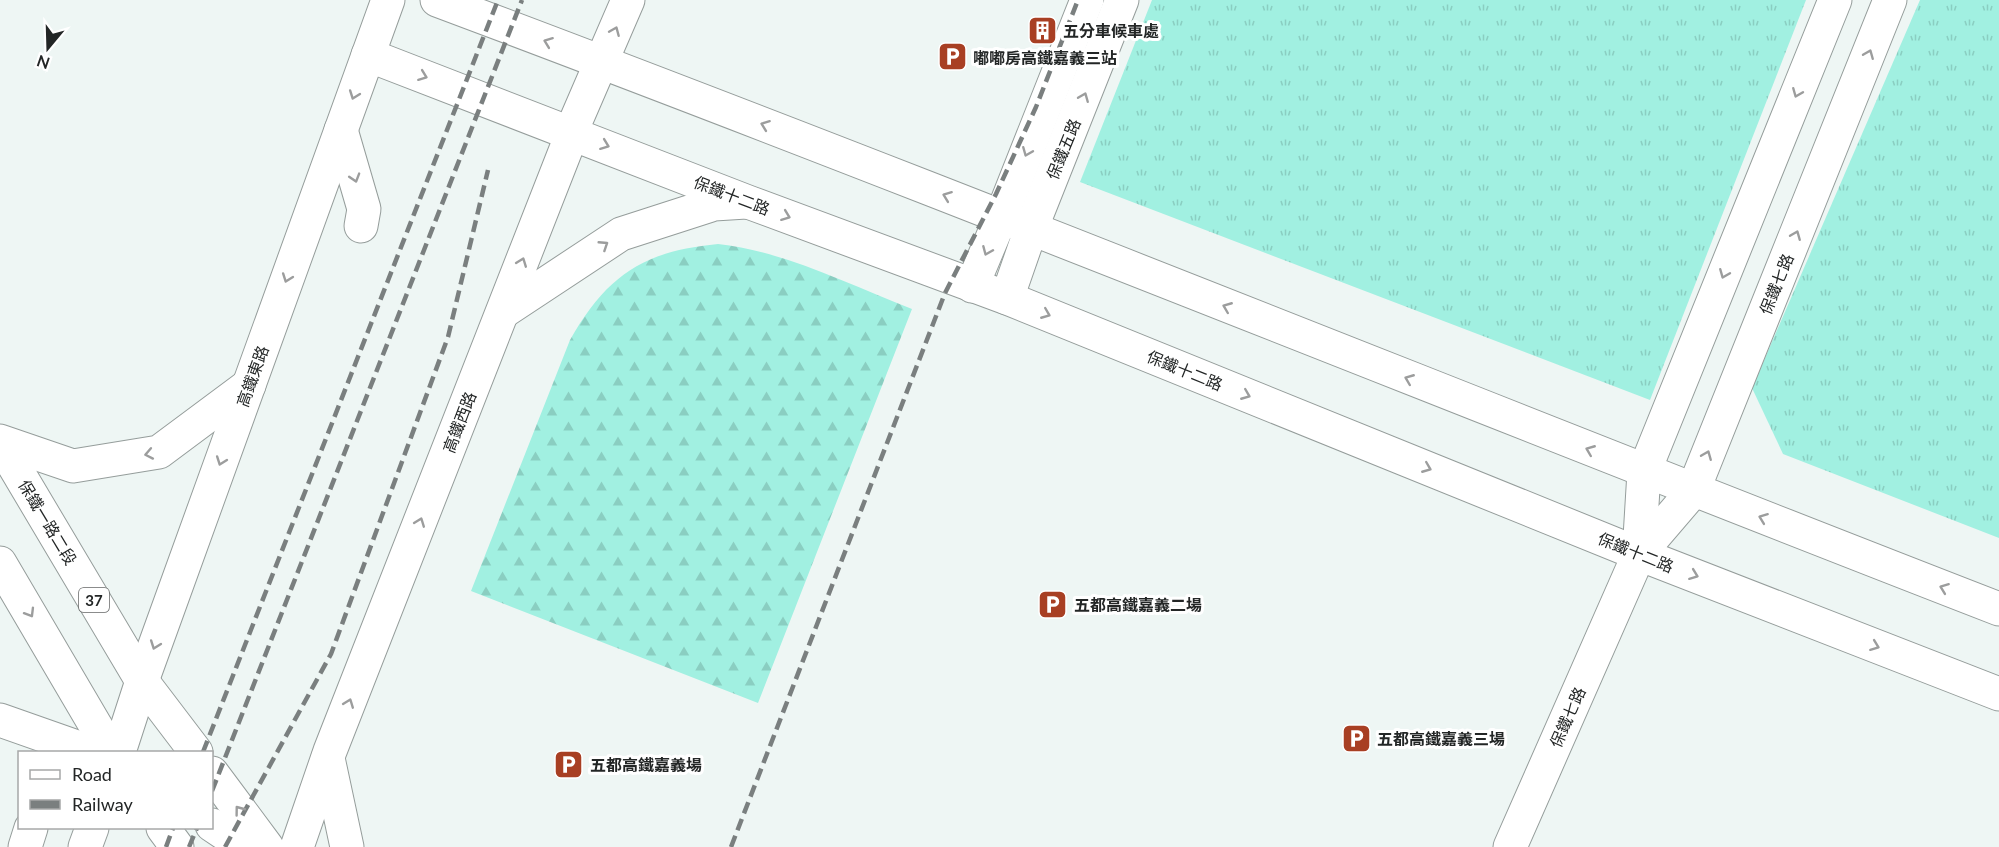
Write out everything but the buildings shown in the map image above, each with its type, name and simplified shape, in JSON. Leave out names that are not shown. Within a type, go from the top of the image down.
[{"type":"street","name":"高鐵東路","points":[[120,751],[142,681],[388,0]]},
{"type":"street","points":[[437,0],[1001,217],[1644,472],[1999,609]]},
{"type":"street","name":"高鐵西路","points":[[297,847],[328,758],[571,132],[628,0]]},
{"type":"street","name":"保鐵五路","points":[[972,286],[1087,0]]},
{"type":"street","name":"保鐵五路","points":[[1007,298],[1031,229],[1122,0]]},
{"type":"street","name":"保鐵七路","points":[[1639,554],[1644,472],[1835,0]]},
{"type":"street","name":"保鐵七路","points":[[1510,847],[1639,554],[1693,491],[1890,0]]},
{"type":"street","name":"保鐵十二路","points":[[368,55],[748,202],[1007,298],[1639,554],[1999,694]]},
{"type":"street","points":[[341,130],[364,209],[361,226]]},
{"type":"street","points":[[503,312],[621,234],[714,204],[748,202]]},
{"type":"street","points":[[0,441],[73,466],[159,452],[249,385]]},
{"type":"street","name":"保鐵一路二段","points":[[0,441],[142,681],[194,751]]},
{"type":"street","points":[[0,563],[110,751]]},
{"type":"street","points":[[0,720],[85,751]]},
{"type":"street","points":[[328,758],[347,847]]},
{"type":"street","points":[[213,774],[267,847]]},
{"type":"street","points":[[213,826],[245,847]]},
{"type":"street","points":[[25,847],[31,829]]},
{"type":"street","points":[[85,847],[92,829]]},
{"type":"street","points":[[164,829],[177,847]]},
{"type":"green space","points":[[1152,0],[1806,0],[1650,400],[1080,182]]},
{"type":"green space","points":[[1920,0],[1999,0],[1999,538],[1783,454],[1752,388]]},
{"type":"green space","points":[[718,244],[792,261],[912,309],[758,703],[471,591],[570,340],[584,318],[614,283],[630,270],[648,260],[692,247]]},
{"type":"railway","points":[[203,751],[498,0]]},
{"type":"railway","points":[[213,788],[522,0]]},
{"type":"railway","points":[[731,847],[945,293],[996,194],[1036,107],[1078,0]]},
{"type":"railway","points":[[225,847],[331,654],[448,337],[488,170]]},
{"type":"railway","points":[[166,847],[173,829]]},
{"type":"railway","points":[[189,847],[197,829]]},
{"type":"place","name":"五分車候車處","points":[[1042,30]]},
{"type":"place","name":"嘟嘟房高鐵嘉義三站","points":[[952,57]]},
{"type":"place","name":"五都高鐵嘉義二場","points":[[1053,604]]},
{"type":"place","name":"五都高鐵嘉義三場","points":[[1356,738]]},
{"type":"place","name":"五都高鐵嘉義場","points":[[569,764]]}]
